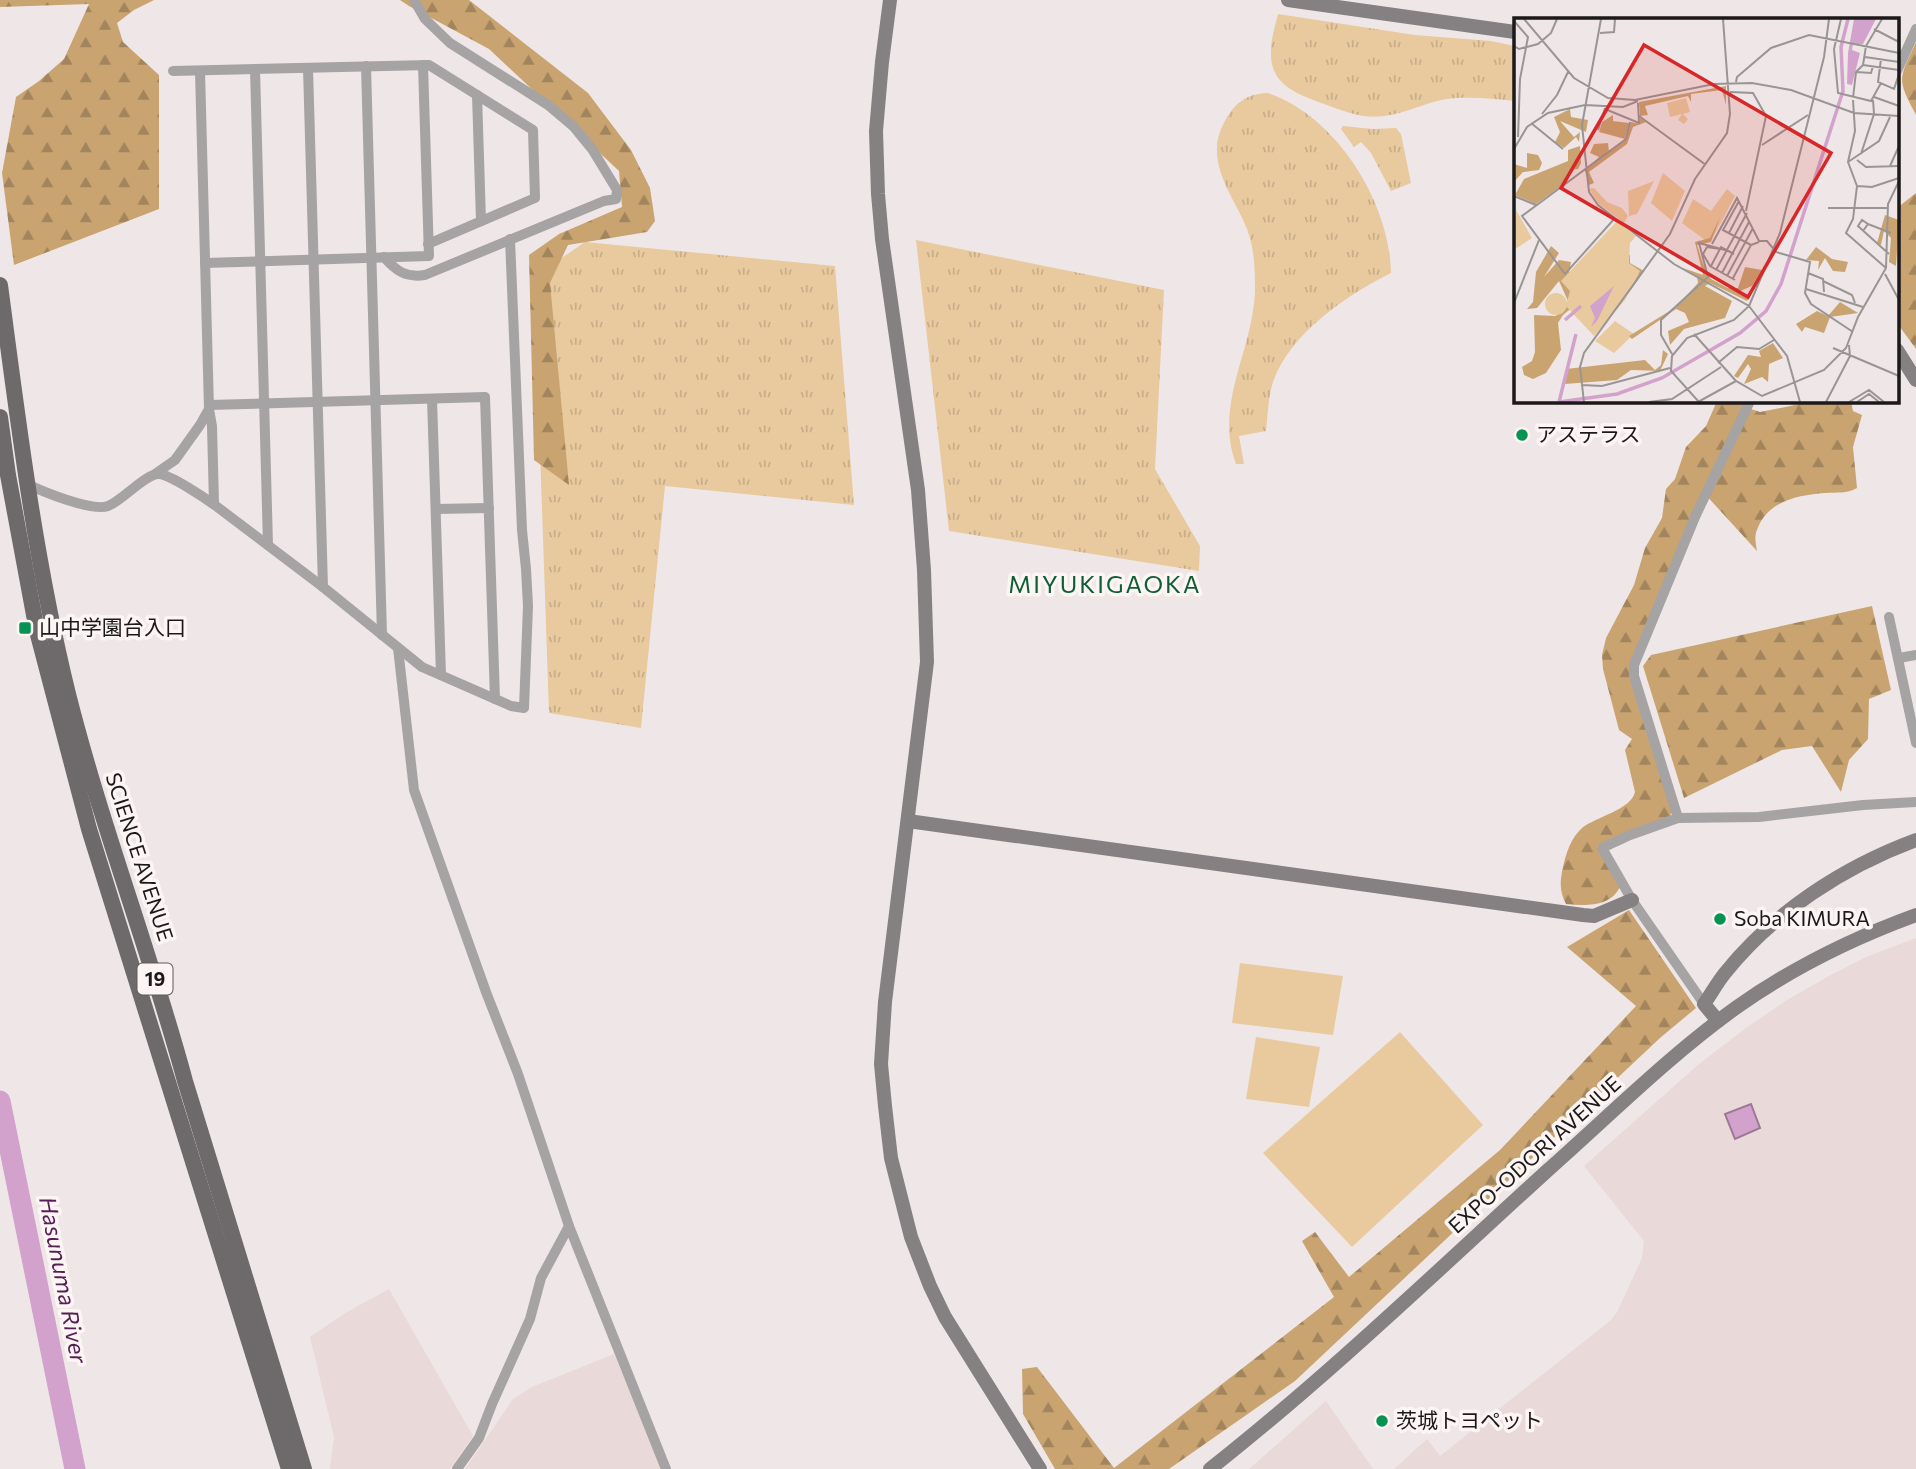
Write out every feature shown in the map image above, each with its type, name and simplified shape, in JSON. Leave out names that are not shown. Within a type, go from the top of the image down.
[{"type":"main road","name":"SCIENCE AVENUE","points":[[0,285],[27,484],[68,694],[97,798],[169,1022],[304,1469]]},
{"type":"main road","name":"SCIENCE AVENUE","points":[[0,417],[4,473],[37,631],[89,829],[289,1469]]},
{"type":"street","points":[[384,257],[406,275],[425,275],[604,201],[616,199],[617,190],[592,149],[574,127],[548,105],[450,43],[425,19],[414,0]]},
{"type":"street","points":[[890,0],[876,131],[877,194],[918,490],[927,662],[885,1002],[881,1064],[891,1158],[911,1237],[930,1286],[944,1317],[1040,1469]]},
{"type":"street","points":[[1288,0],[1369,5],[1514,32]]},
{"type":"street","points":[[1898,69],[1916,29]]},
{"type":"street","points":[[205,263],[429,256],[423,65]]},
{"type":"street","points":[[173,71],[429,65],[533,130],[535,198],[428,244]]},
{"type":"street","points":[[366,66],[382,635]]},
{"type":"street","points":[[308,68],[323,587]]},
{"type":"street","points":[[254,69],[268,545]]},
{"type":"street","points":[[200,71],[214,504]]},
{"type":"street","points":[[477,94],[481,221]]},
{"type":"street","points":[[154,475],[161,474],[214,504],[422,667],[511,706],[524,708],[528,606],[522,530],[510,239]]},
{"type":"street","points":[[1898,352],[1916,380]]},
{"type":"street","points":[[209,407],[485,397],[495,699]]},
{"type":"street","points":[[432,398],[442,676]]},
{"type":"street","points":[[1678,818],[1634,676],[1634,666],[1695,517],[1750,402]]},
{"type":"street","points":[[4,473],[51,495],[99,508],[108,506],[175,460],[200,425],[209,407]]},
{"type":"street","points":[[436,509],[489,508]]},
{"type":"street","points":[[1889,617],[1916,737]]},
{"type":"street","points":[[398,648],[414,790],[518,1073],[569,1226],[666,1469]]},
{"type":"street","points":[[1899,658],[1916,654]]},
{"type":"street","points":[[1718,1021],[1632,900],[1602,848],[1678,818],[1759,817],[1916,802]]},
{"type":"street","points":[[908,821],[1583,915],[1594,916],[1632,900]]},
{"type":"street","points":[[1704,1004],[1724,974],[1749,946],[1801,901],[1830,881],[1916,840]]},
{"type":"street","name":"EXPO-ODORI AVENUE","points":[[1210,1469],[1318,1379],[1585,1137],[1718,1021],[1797,969],[1839,947],[1916,915]]},
{"type":"street","points":[[457,1469],[479,1438],[530,1319],[541,1278],[569,1226]]},
{"type":"shaded area","points":[[1916,938],[1916,1469],[1394,1469],[1427,1439],[1440,1456],[1611,1320],[1617,1312],[1642,1258],[1644,1241],[1584,1166],[1699,1064],[1746,1028],[1829,976],[1866,957]]},
{"type":"shaded area","points":[[1751,1104],[1760,1128],[1735,1139],[1725,1114]]},
{"type":"shaded area","points":[[389,1289],[473,1436],[450,1469],[330,1469],[334,1437],[310,1337],[347,1312]]},
{"type":"shaded area","points":[[614,1354],[663,1469],[465,1469],[513,1399],[532,1387]]},
{"type":"shaded area","points":[[1326,1401],[1373,1469],[1249,1469]]},
{"type":"green space","points":[[0,0],[154,0],[117,23],[123,42],[159,75],[159,209],[14,265],[2,173],[16,97],[64,59],[89,4],[0,7]]},
{"type":"green space","points":[[400,0],[469,0],[588,93],[631,150],[650,188],[655,221],[647,232],[568,245],[550,283],[569,485],[534,460],[529,255],[559,234],[622,207],[619,171],[489,49]]},
{"type":"green space","points":[[1278,14],[1415,35],[1491,41],[1514,46],[1514,101],[1447,99],[1376,117],[1334,108],[1297,93],[1281,81],[1272,63],[1273,32]]},
{"type":"green space","points":[[1916,42],[1916,115],[1905,93],[1902,78]]},
{"type":"green space","points":[[1268,93],[1293,104],[1316,121],[1337,141],[1355,165],[1381,218],[1391,273],[1339,304],[1292,347],[1273,382],[1266,431],[1239,436],[1244,464],[1236,464],[1230,441],[1229,419],[1253,310],[1254,265],[1247,229],[1219,168],[1217,145],[1222,126],[1238,103],[1258,94]]},
{"type":"green space","points":[[1343,126],[1396,128],[1401,134],[1411,183],[1391,191],[1371,153],[1361,142],[1354,147],[1341,129]]},
{"type":"green space","points":[[1916,193],[1916,349],[1898,324],[1898,207]]},
{"type":"green space","points":[[916,240],[1164,290],[1155,469],[1200,546],[1199,571],[949,531]]},
{"type":"green space","points":[[585,242],[835,266],[854,505],[665,486],[641,728],[549,713],[534,277]]},
{"type":"green space","points":[[1717,402],[1748,402],[1751,409],[1760,412],[1810,402],[1851,402],[1853,411],[1862,415],[1853,447],[1857,488],[1794,498],[1776,506],[1768,512],[1757,530],[1757,551],[1704,493],[1631,664],[1672,811],[1670,816],[1597,846],[1620,887],[1616,894],[1597,904],[1566,904],[1561,890],[1561,877],[1567,851],[1575,836],[1588,824],[1627,804],[1635,792],[1625,750],[1632,739],[1619,730],[1603,669],[1602,655],[1606,638],[1634,585],[1645,548],[1662,518],[1666,489],[1675,479],[1686,447],[1706,426]]},
{"type":"green space","points":[[1872,606],[1891,690],[1869,699],[1868,739],[1849,760],[1841,792],[1812,746],[1782,750],[1684,798],[1643,666],[1651,655]]},
{"type":"green space","points":[[1629,910],[1696,1008],[1660,1038],[1295,1381],[1169,1469],[1055,1469],[1023,1414],[1022,1369],[1037,1367],[1114,1468],[1334,1297],[1302,1241],[1315,1232],[1349,1277],[1500,1150],[1636,1006],[1567,947]]},
{"type":"green space","points":[[1240,963],[1343,976],[1333,1035],[1232,1023]]},
{"type":"green space","points":[[1400,1032],[1483,1125],[1352,1247],[1263,1153]]},
{"type":"green space","points":[[1256,1037],[1320,1047],[1309,1107],[1246,1099]]},
{"type":"waterway","name":"Hasunuma River","points":[[0,1101],[75,1469]]},
{"type":"place","name":"アステラス","points":[[1522,435]]},
{"type":"place","name":"山中学園台入口","points":[[25,628]]},
{"type":"place","name":"Soba KIMURA","points":[[1720,919]]},
{"type":"place","name":"茨城トヨペット","points":[[1382,1421]]},
{"type":"district","name":"MIYUKIGAOKA","points":[[1105,585]]}]
